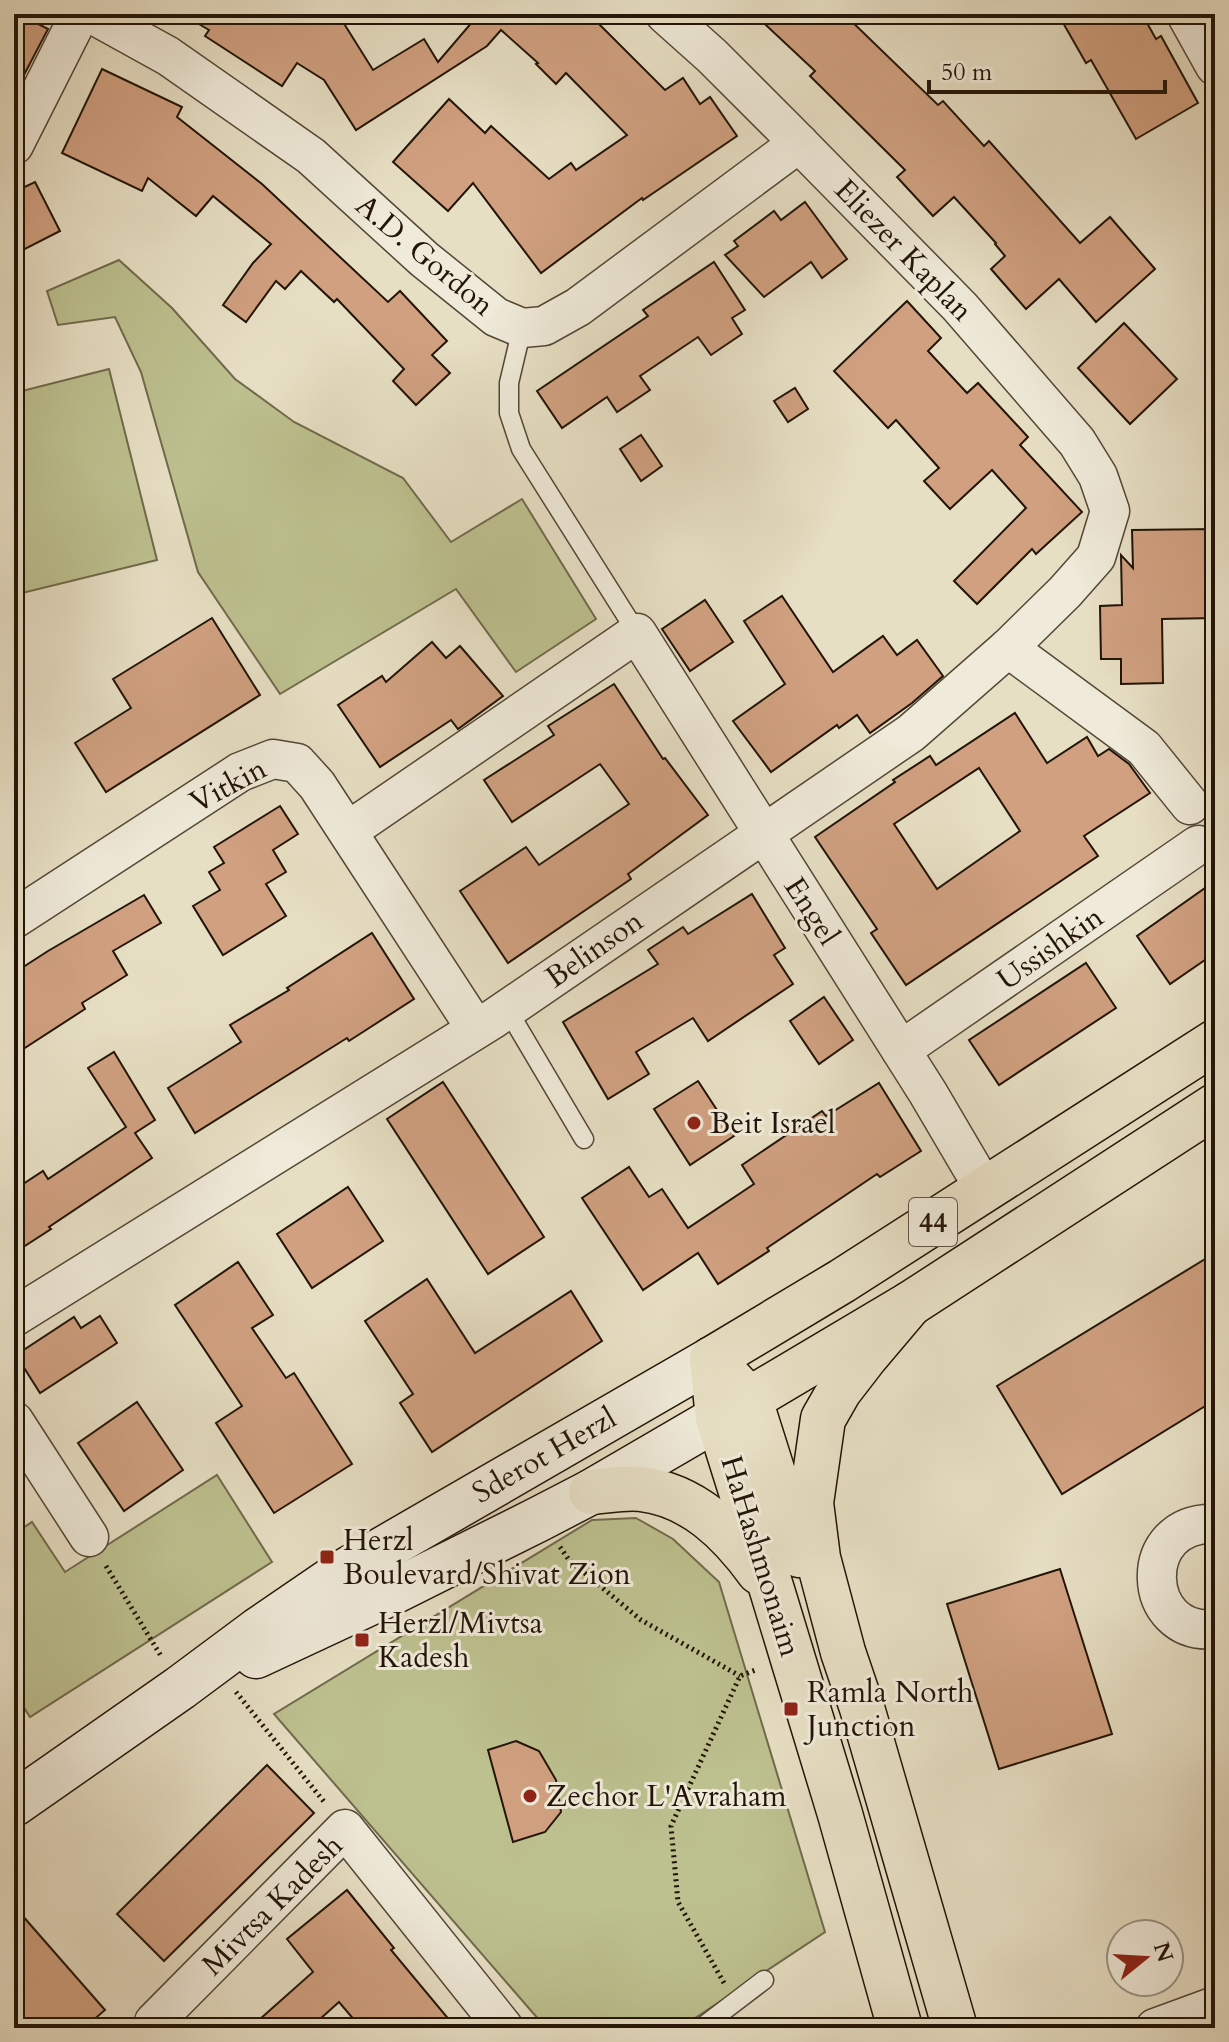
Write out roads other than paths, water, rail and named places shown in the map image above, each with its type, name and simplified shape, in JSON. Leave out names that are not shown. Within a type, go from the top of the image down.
[{"type":"highway","name":"44","points":[[712,1359],[842,1281],[1215,1042]]},
{"type":"highway","name":"44","points":[[734,1409],[910,1304],[1215,1106]]},
{"type":"highway","name":"44","points":[[843,1652],[818,1558],[811,1503],[823,1419],[839,1391],[910,1304]]},
{"type":"highway","name":"HaHashmonaim","points":[[712,1359],[734,1409],[772,1590],[840,1814],[900,2028]]},
{"type":"highway","points":[[734,1409],[802,1567],[843,1652]]},
{"type":"highway","points":[[591,1492],[639,1489],[676,1498],[707,1516],[740,1545],[772,1590]]},
{"type":"highway","name":"HaHashmonaim","points":[[843,1652],[955,2028]]},
{"type":"highway","points":[[932,1949],[951,1998],[969,2028]]},
{"type":"main road","name":"Sderot Herzl","points":[[14,1804],[340,1574],[712,1359]]},
{"type":"main road","name":"Sderot Herzl","points":[[180,1688],[391,1593],[539,1519],[734,1409]]},
{"type":"street","points":[[14,145],[80,14]]},
{"type":"street","name":"A.D. Gordon","points":[[92,14],[168,56],[311,156],[424,259],[496,317],[522,328],[544,326],[578,307],[799,143]]},
{"type":"street","name":"Eliezer Kaplan","points":[[665,14],[712,56],[960,307],[1077,442],[1098,476],[1110,511]]},
{"type":"street","points":[[1186,14],[1215,66]]},
{"type":"street","name":"Belinson","points":[[14,1317],[491,1019],[911,733],[1008,648],[1065,592],[1096,557],[1110,511]]},
{"type":"street","points":[[348,831],[637,633]]},
{"type":"street","name":"Engel","points":[[637,633],[901,1050],[985,1190]]},
{"type":"street","points":[[1008,648],[1144,748],[1190,805]]},
{"type":"street","name":"Vitkin","points":[[14,919],[240,772],[273,759],[297,763],[317,785],[348,831],[491,1019]]},
{"type":"street","name":"Ussishkin","points":[[901,1050],[1198,845]]},
{"type":"street","points":[[14,1421],[89,1537]]},
{"type":"street","points":[[1215,1524],[1192,1526],[1171,1539],[1162,1552],[1156,1576],[1162,1601],[1172,1614],[1192,1627],[1215,1629]]},
{"type":"street","name":"Mivtsa Kadesh","points":[[155,2025],[345,1829],[504,2028]]},
{"type":"street","points":[[1155,2028],[1215,2006]]},
{"type":"lane","name":"Engel","points":[[522,328],[509,383],[509,413],[521,449],[637,633]]},
{"type":"lane","points":[[491,1019],[584,1139]]},
{"type":"lane","points":[[701,2028],[764,1980]]},
{"type":"place","name":"Beit Israel","points":[[694,1123]]},
{"type":"place","name":"Herzl Boulevard/Shivat Zion","points":[[327,1557]]},
{"type":"place","name":"Herzl/Mivtsa Kadesh","points":[[362,1640]]},
{"type":"place","name":"Ramla North Junction","points":[[791,1709]]},
{"type":"place","name":"Zechor L'Avraham","points":[[530,1796]]}]
